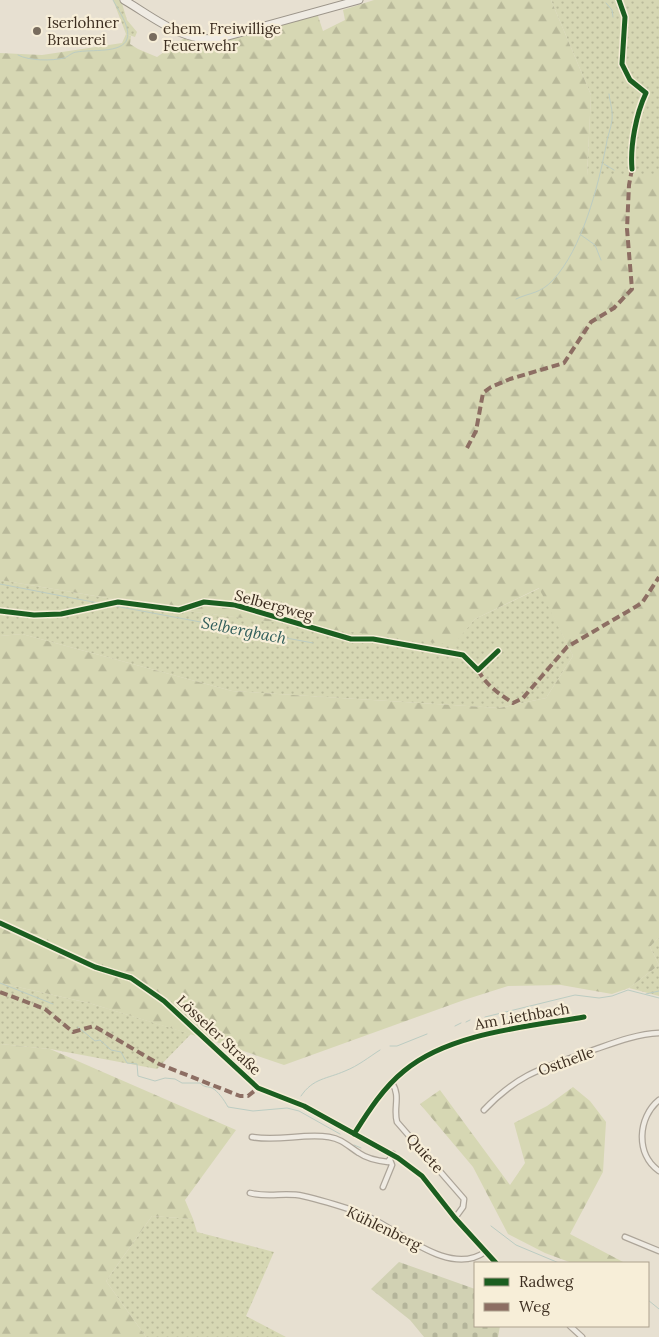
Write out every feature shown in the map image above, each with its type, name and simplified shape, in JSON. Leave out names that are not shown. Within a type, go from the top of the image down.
[{"type":"main road","points":[[124,0],[174,30],[194,38],[208,39],[221,38],[359,0]]},
{"type":"street","points":[[619,0],[625,17],[622,64],[630,80],[646,93],[639,107],[632,169]]},
{"type":"street","name":"Selbergweg","points":[[0,611],[34,615],[61,614],[118,602],[179,610],[204,602],[235,605],[351,639],[373,640],[463,655],[478,670],[498,651]]},
{"type":"street","name":"Lösseler Straße","points":[[0,923],[95,967],[131,978],[164,1001],[258,1088],[301,1104],[393,1154],[422,1176],[455,1218],[495,1262]]},
{"type":"street","name":"Am Liethbach","points":[[354,1134],[392,1083],[420,1059],[469,1038],[584,1017]]},
{"type":"street","name":"Osthelle","points":[[484,1110],[503,1090],[524,1076],[550,1064],[623,1040],[659,1033]]},
{"type":"street","name":"Quiete","points":[[392,1083],[398,1098],[395,1115],[397,1122],[464,1199],[464,1207],[455,1218]]},
{"type":"street","points":[[659,1100],[646,1117],[642,1133],[646,1155],[659,1171]]},
{"type":"street","points":[[252,1137],[266,1140],[312,1136],[330,1137],[347,1142],[360,1154],[381,1162],[388,1162],[393,1154]]},
{"type":"street","points":[[383,1187],[392,1165],[390,1160]]},
{"type":"street","name":"Kühlenberg","points":[[250,1193],[263,1197],[302,1196],[360,1213],[409,1242],[454,1260],[478,1257],[485,1252]]},
{"type":"street","points":[[625,1237],[659,1251]]},
{"type":"street","points":[[571,1327],[582,1337]]},
{"type":"green space","points":[[113,0],[121,0],[127,20],[137,32],[135,37],[126,34]]},
{"type":"green space","points":[[374,0],[551,0],[591,95],[587,175],[659,176],[659,937],[650,947],[659,965],[629,988],[612,994],[561,985],[508,986],[284,1065],[89,1003],[0,983],[0,636],[22,634],[232,691],[499,708],[546,698],[573,656],[539,588],[475,619],[453,645],[179,610],[0,580],[0,53],[42,55],[122,43],[126,34],[131,36],[130,44],[157,57],[187,36],[202,40],[317,13],[323,31],[345,20],[343,10]]},
{"type":"green space","points":[[551,0],[659,0],[659,176],[587,176],[591,95]]},
{"type":"green space","points":[[0,580],[179,610],[453,644],[475,619],[540,588],[573,656],[546,698],[499,708],[232,691],[22,634],[0,636]]},
{"type":"green space","points":[[659,937],[659,965],[650,947]]},
{"type":"green space","points":[[659,965],[659,996],[629,988]]},
{"type":"green space","points":[[0,983],[89,1003],[191,1034],[157,1069],[50,1049],[0,1044]]},
{"type":"green space","points":[[0,1044],[50,1049],[236,1130],[185,1200],[193,1219],[152,1216],[106,1281],[146,1337],[0,1337]]},
{"type":"green space","points":[[573,1087],[590,1101],[606,1122],[603,1172],[570,1234],[623,1262],[569,1262],[545,1253],[508,1234],[473,1167],[420,1104],[440,1090],[510,1185],[525,1163],[514,1123],[547,1106]]},
{"type":"green space","points":[[152,1216],[193,1219],[197,1232],[274,1252],[246,1316],[286,1337],[146,1337],[106,1281]]},
{"type":"green space","points":[[399,1262],[474,1289],[474,1327],[500,1327],[498,1337],[424,1337],[410,1320],[371,1289]]},
{"type":"waterway","points":[[18,55],[34,59],[53,60],[64,58],[75,52],[119,47],[124,44],[128,34],[113,0]]},
{"type":"waterway","points":[[606,3],[612,10],[613,17]]},
{"type":"waterway","points":[[516,299],[548,285],[563,267],[580,235],[598,180],[611,123],[612,113],[609,94]]},
{"type":"waterway","points":[[604,164],[614,170]]},
{"type":"waterway","points":[[581,235],[595,245],[601,260]]},
{"type":"waterway","name":"Selbergbach","points":[[0,584],[98,603]]},
{"type":"waterway","name":"Selbergbach","points":[[115,606],[313,643]]},
{"type":"waterway","points":[[0,983],[53,1004]]},
{"type":"waterway","points":[[485,1017],[575,995],[599,998],[612,996],[628,990],[659,998]]},
{"type":"waterway","points":[[646,994],[659,991]]},
{"type":"waterway","points":[[466,1022],[470,1020]]},
{"type":"waterway","points":[[455,1026],[461,1023]]},
{"type":"waterway","points":[[78,1027],[95,1041],[100,1040],[111,1050],[121,1052],[127,1063],[137,1064],[138,1076],[155,1081],[165,1078],[175,1079],[182,1083],[200,1083],[216,1091],[228,1107],[253,1111],[287,1108],[299,1111],[340,1134]]},
{"type":"waterway","points":[[390,1046],[397,1046],[427,1034]]},
{"type":"waterway","points":[[301,1096],[315,1082],[350,1069],[380,1050]]},
{"type":"waterway","points":[[354,1145],[361,1148]]},
{"type":"waterway","points":[[491,1226],[516,1245],[557,1262]]},
{"type":"waterway","points":[[649,1301],[659,1309]]},
{"type":"marked path","points":[[467,448],[476,431],[483,393],[491,387],[510,379],[564,363],[591,322],[614,308],[632,289],[627,229],[629,185],[632,169]]},
{"type":"marked path","points":[[478,670],[489,685],[513,703],[523,698],[567,647],[642,603],[659,577]]},
{"type":"marked path","points":[[0,992],[45,1009],[73,1032],[94,1026],[159,1064],[240,1096],[248,1096],[258,1088]]},
{"type":"cycle path","points":[[619,0],[625,17],[622,64],[630,80],[646,93],[634,130],[632,169]]},
{"type":"cycle path","points":[[0,611],[34,615],[61,614],[118,602],[179,610],[204,602],[235,605],[351,639],[373,639],[463,655],[478,670],[498,651]]},
{"type":"cycle path","points":[[0,923],[95,967],[131,978],[164,1001],[258,1088],[304,1106],[398,1158],[422,1176],[455,1218],[495,1262]]},
{"type":"cycle path","points":[[354,1134],[370,1109],[389,1085],[422,1058],[465,1040],[513,1028],[584,1017]]},
{"type":"place","name":"Iserlohner Brauerei","points":[[37,31]]},
{"type":"place","name":"ehem. Freiwillige Feuerwehr","points":[[153,37]]}]
